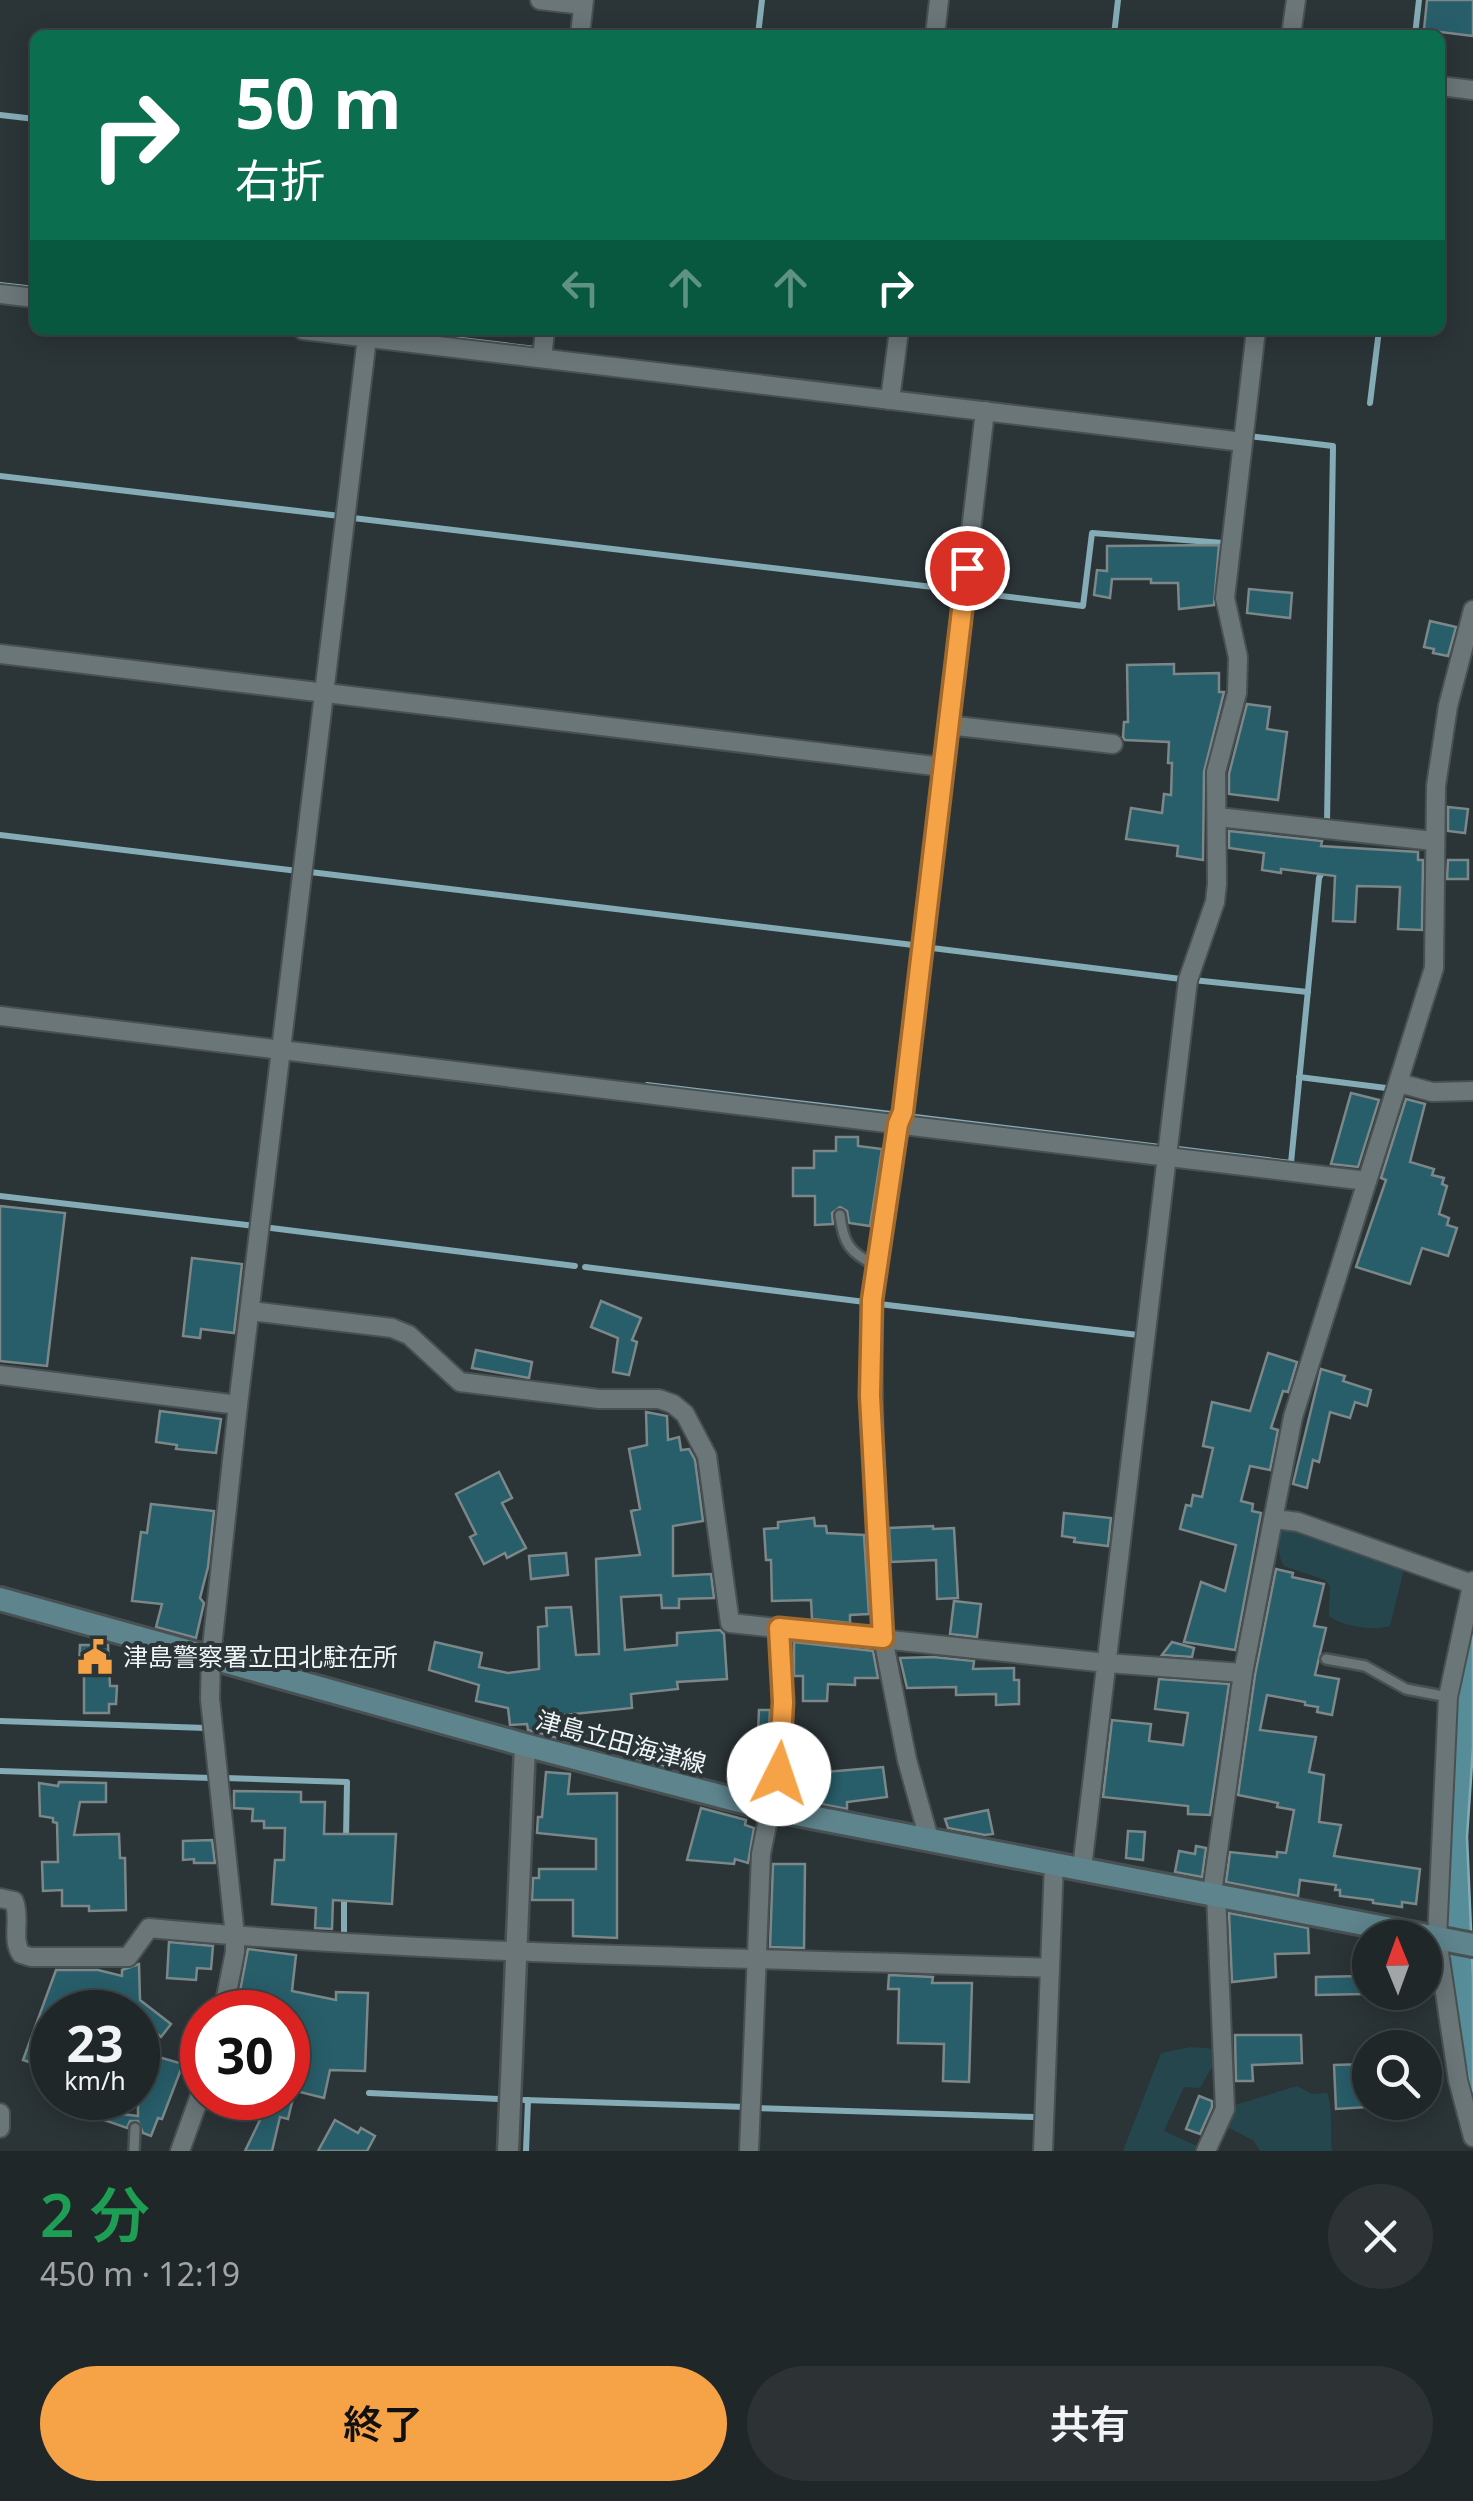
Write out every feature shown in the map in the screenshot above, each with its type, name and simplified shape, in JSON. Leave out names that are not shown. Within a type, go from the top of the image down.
[{"type":"main road","name":"津島立田海津線","points":[[0,1599],[774,1810],[1352,1922]]},
{"type":"main road","name":"津島立田海津線","points":[[1442,1940],[1473,1945]]},
{"type":"street","points":[[540,0],[584,3],[581,30]]},
{"type":"street","points":[[936,30],[939,0]]},
{"type":"street","points":[[1292,30],[1296,0]]},
{"type":"street","points":[[1445,87],[1473,90]]},
{"type":"street","points":[[0,294],[30,297]]},
{"type":"street","points":[[343,335],[1243,442]]},
{"type":"street","points":[[542,358],[544,335]]},
{"type":"street","points":[[890,400],[898,335]]},
{"type":"street","points":[[1082,1868],[1188,980],[1215,902],[1216,772],[1236,693],[1238,657],[1225,598],[1255,335]]},
{"type":"street","points":[[227,1990],[235,1936],[210,1699],[210,1657],[367,338]]},
{"type":"street","points":[[930,1839],[906,1760],[883,1638],[870,1396],[872,1300],[903,1112],[985,411]]},
{"type":"street","points":[[1206,2151],[1225,2109],[1214,1893],[1242,1674],[1293,1416],[1434,968],[1436,786],[1448,706],[1473,610]]},
{"type":"street","points":[[0,654],[944,768]]},
{"type":"street","points":[[948,726],[1113,744]]},
{"type":"street","points":[[1218,818],[1434,841]]},
{"type":"street","points":[[0,1016],[1367,1181]]},
{"type":"street","points":[[1399,1084],[1432,1092],[1473,1091]]},
{"type":"street","points":[[251,1311],[392,1328],[409,1335],[460,1382],[599,1399],[659,1398],[673,1404],[699,1435],[707,1456],[730,1623],[1242,1674]]},
{"type":"street","points":[[0,1376],[238,1404]]},
{"type":"street","points":[[1274,1519],[1298,1522],[1473,1583],[1448,1697],[1437,1920]]},
{"type":"street","points":[[749,2151],[761,1854],[774,1810],[783,1702],[779,1628]]},
{"type":"street","points":[[508,2151],[525,1745]]},
{"type":"street","points":[[1043,2151],[1054,1863]]},
{"type":"street","points":[[0,1898],[14,1901],[16,1946],[21,1954],[31,1957],[128,1958],[149,1928],[235,1936],[515,1949],[1050,1968]]},
{"type":"street","points":[[1442,1977],[1458,2080],[1473,2138]]},
{"type":"street","points":[[0,2113],[0,2128]]},
{"type":"street","points":[[180,2151],[191,2120]]},
{"type":"lane","points":[[840,1215],[847,1247],[877,1266]]},
{"type":"lane","points":[[1326,1659],[1366,1666],[1397,1686],[1448,1697]]},
{"type":"lane","points":[[134,2151],[135,2128]]},
{"type":"shaded area","points":[[1283,1526],[1405,1565],[1390,1626],[1359,1627],[1329,1616],[1330,1586],[1325,1580],[1284,1566],[1281,1561]]},
{"type":"shaded area","points":[[1473,1617],[1473,1748],[1467,1837],[1473,2100],[1452,1980],[1445,1858],[1452,1737]]},
{"type":"shaded area","points":[[1191,2047],[1216,2049],[1217,2058],[1200,2088],[1184,2087],[1164,2131],[1199,2147],[1197,2151],[1123,2151],[1161,2053]]},
{"type":"shaded area","points":[[1297,2086],[1312,2094],[1327,2093],[1332,2151],[1260,2151],[1253,2140],[1225,2126],[1232,2106]]},
{"type":"building","points":[[1427,0],[1473,0],[1473,36],[1424,30]]},
{"type":"building","points":[[1219,545],[1214,605],[1179,609],[1178,583],[1151,583],[1151,579],[1112,579],[1110,598],[1094,595],[1097,570],[1107,571],[1107,546]]},
{"type":"building","points":[[1249,589],[1292,593],[1290,618],[1247,613]]},
{"type":"building","points":[[1430,621],[1456,627],[1448,656],[1424,647]]},
{"type":"building","points":[[1174,664],[1174,674],[1219,673],[1219,692],[1224,692],[1204,772],[1203,860],[1177,856],[1178,846],[1126,839],[1131,808],[1162,813],[1164,794],[1171,795],[1172,763],[1168,763],[1169,742],[1123,737],[1124,722],[1128,722],[1127,665]]},
{"type":"building","points":[[1247,704],[1270,707],[1267,729],[1287,732],[1278,800],[1229,794],[1229,774]]},
{"type":"building","points":[[1448,807],[1468,809],[1465,833],[1448,831]]},
{"type":"building","points":[[1229,831],[1322,841],[1321,846],[1418,852],[1418,860],[1423,860],[1422,930],[1398,929],[1400,887],[1357,886],[1355,922],[1333,921],[1335,876],[1262,870],[1264,853],[1229,848]]},
{"type":"building","points":[[1448,860],[1468,860],[1468,879],[1447,879]]},
{"type":"building","points":[[1351,1093],[1379,1100],[1358,1167],[1331,1164]]},
{"type":"building","points":[[1406,1099],[1425,1104],[1410,1162],[1434,1169],[1432,1175],[1444,1178],[1442,1184],[1447,1186],[1439,1214],[1449,1218],[1447,1225],[1457,1228],[1448,1256],[1422,1248],[1410,1284],[1356,1267],[1386,1180],[1381,1178]]},
{"type":"building","points":[[836,1137],[858,1137],[858,1146],[882,1149],[870,1226],[849,1223],[847,1211],[840,1207],[832,1213],[833,1224],[815,1225],[815,1196],[793,1196],[793,1168],[814,1168],[814,1151],[836,1151]]},
{"type":"building","points":[[0,1206],[65,1213],[47,1366],[0,1361]]},
{"type":"building","points":[[192,1258],[242,1264],[234,1333],[201,1329],[200,1338],[183,1336]]},
{"type":"building","points":[[601,1301],[641,1318],[632,1340],[637,1342],[629,1375],[613,1372],[618,1338],[591,1327]]},
{"type":"building","points":[[476,1350],[532,1362],[529,1378],[472,1368]]},
{"type":"building","points":[[1268,1353],[1297,1362],[1271,1428],[1278,1430],[1270,1470],[1250,1466],[1241,1501],[1253,1504],[1252,1511],[1261,1513],[1235,1650],[1184,1642],[1201,1582],[1225,1591],[1236,1545],[1180,1529],[1186,1505],[1191,1506],[1193,1495],[1202,1497],[1213,1448],[1203,1446],[1212,1402],[1250,1411]]},
{"type":"building","points":[[1321,1369],[1371,1390],[1367,1406],[1355,1402],[1350,1418],[1330,1412],[1319,1462],[1313,1460],[1307,1488],[1293,1484]]},
{"type":"building","points":[[160,1411],[221,1419],[216,1453],[176,1449],[177,1445],[156,1442]]},
{"type":"building","points":[[646,1412],[667,1416],[668,1440],[679,1437],[681,1450],[689,1449],[695,1460],[703,1521],[673,1526],[673,1576],[711,1574],[714,1598],[679,1599],[679,1608],[662,1608],[661,1595],[621,1597],[625,1650],[677,1645],[677,1633],[720,1630],[724,1634],[727,1679],[677,1682],[678,1689],[631,1694],[632,1708],[545,1717],[672,1754],[669,1767],[625,1756],[625,1742],[591,1747],[574,1742],[573,1736],[556,1738],[528,1730],[527,1724],[510,1725],[508,1708],[476,1701],[479,1685],[429,1670],[435,1642],[482,1653],[479,1667],[508,1673],[539,1669],[538,1627],[547,1626],[546,1608],[571,1607],[576,1655],[599,1654],[596,1559],[640,1555],[631,1511],[640,1509],[629,1449],[647,1445]]},
{"type":"building","points":[[499,1472],[512,1498],[502,1503],[526,1548],[484,1564],[470,1537],[476,1534],[456,1494]]},
{"type":"building","points":[[151,1504],[214,1511],[200,1598],[204,1603],[196,1638],[156,1627],[162,1604],[132,1601],[141,1532],[147,1533]]},
{"type":"building","points":[[1064,1513],[1111,1518],[1108,1546],[1074,1542],[1075,1538],[1062,1536]]},
{"type":"building","points":[[814,1518],[815,1526],[826,1526],[827,1533],[864,1535],[869,1614],[850,1615],[850,1623],[812,1619],[811,1600],[772,1601],[771,1560],[766,1560],[764,1529],[778,1528],[778,1522]]},
{"type":"building","points":[[889,1528],[954,1528],[958,1598],[937,1599],[936,1560],[891,1562]]},
{"type":"building","points":[[566,1553],[568,1575],[531,1579],[529,1556]]},
{"type":"building","points":[[1276,1569],[1324,1584],[1314,1626],[1326,1628],[1315,1675],[1339,1679],[1332,1715],[1317,1712],[1318,1707],[1305,1702],[1267,1695],[1260,1730],[1316,1737],[1309,1772],[1324,1775],[1319,1822],[1341,1825],[1334,1856],[1420,1869],[1416,1904],[1402,1902],[1402,1907],[1373,1903],[1340,1896],[1336,1885],[1300,1880],[1298,1896],[1226,1882],[1230,1852],[1277,1857],[1277,1852],[1286,1853],[1294,1810],[1238,1795],[1255,1675]]},
{"type":"building","points":[[954,1601],[981,1604],[977,1637],[950,1634]]},
{"type":"building","points":[[794,1642],[873,1651],[878,1678],[855,1678],[855,1685],[828,1684],[827,1701],[803,1701],[803,1676],[794,1676]]},
{"type":"building","points":[[1172,1642],[1194,1648],[1192,1657],[1162,1655]]},
{"type":"building","points":[[80,1645],[108,1645],[110,1686],[117,1686],[116,1704],[109,1704],[109,1713],[84,1713]]},
{"type":"building","points":[[900,1658],[974,1661],[973,1669],[1014,1668],[1014,1680],[1019,1680],[1019,1704],[996,1705],[996,1694],[956,1695],[956,1687],[907,1688]]},
{"type":"building","points":[[1159,1679],[1229,1684],[1210,1815],[1188,1814],[1188,1806],[1103,1797],[1112,1720],[1151,1724],[1149,1741],[1183,1745],[1188,1713],[1155,1709]]},
{"type":"building","points":[[759,1710],[770,1710],[766,1779],[756,1778]]},
{"type":"building","points":[[883,1767],[887,1797],[847,1802],[847,1809],[790,1798],[791,1775]]},
{"type":"building","points":[[546,1772],[570,1774],[568,1794],[617,1793],[617,1938],[573,1936],[573,1900],[532,1900],[533,1878],[539,1878],[539,1869],[596,1869],[596,1839],[537,1833]]},
{"type":"building","points":[[59,1782],[106,1783],[106,1802],[80,1802],[74,1835],[119,1834],[120,1858],[125,1858],[126,1910],[89,1911],[89,1906],[62,1906],[62,1890],[43,1891],[42,1862],[58,1862],[57,1823],[53,1818],[40,1816],[39,1783],[58,1786]]},
{"type":"building","points":[[234,1791],[301,1792],[301,1802],[325,1802],[324,1834],[396,1834],[392,1904],[333,1900],[332,1929],[315,1928],[316,1908],[272,1904],[275,1860],[284,1860],[285,1828],[264,1828],[264,1821],[252,1821],[253,1809],[234,1808]]},
{"type":"building","points":[[701,1808],[746,1820],[745,1825],[754,1828],[748,1863],[735,1859],[734,1864],[687,1860]]},
{"type":"building","points":[[988,1810],[993,1834],[948,1828],[945,1819]]},
{"type":"building","points":[[1128,1831],[1145,1832],[1143,1860],[1126,1858]]},
{"type":"building","points":[[212,1840],[215,1863],[183,1860],[183,1841]]},
{"type":"building","points":[[1196,1846],[1206,1848],[1202,1877],[1175,1872],[1179,1851],[1195,1854]]},
{"type":"building","points":[[773,1864],[805,1864],[804,1948],[770,1947]]},
{"type":"building","points":[[1229,1913],[1308,1928],[1309,1953],[1275,1954],[1276,1977],[1232,1982]]},
{"type":"building","points":[[169,1942],[213,1946],[211,1969],[197,1968],[196,1980],[167,1978]]},
{"type":"building","points":[[248,1949],[296,1955],[292,1990],[240,1990]]},
{"type":"building","points":[[139,1964],[140,1990],[49,1990],[56,1970],[98,1970],[122,1976],[122,1970]]},
{"type":"building","points":[[889,1975],[933,1977],[932,1983],[972,1983],[969,2082],[943,2081],[944,2044],[898,2043],[899,1989],[888,1989]]},
{"type":"building","points":[[1352,1976],[1352,1994],[1316,1995],[1316,1977]]},
{"type":"building","points":[[336,1992],[368,1993],[365,2071],[330,2070],[324,2098],[310,2094],[310,1995],[336,2000]]},
{"type":"building","points":[[160,2015],[171,2024],[160,2036]]},
{"type":"building","points":[[1235,2035],[1301,2035],[1302,2063],[1252,2065],[1253,2081],[1236,2081]]},
{"type":"building","points":[[30,2041],[30,2062],[23,2060]]},
{"type":"building","points":[[160,2057],[180,2063],[160,2118]]},
{"type":"building","points":[[1352,2064],[1352,2108],[1336,2109],[1334,2065]]},
{"type":"building","points":[[1199,2096],[1212,2101],[1200,2134],[1186,2129]]},
{"type":"building","points":[[104,2120],[157,2120],[151,2136],[143,2133],[138,2121],[130,2121],[127,2128]]},
{"type":"building","points":[[260,2120],[279,2120],[272,2151],[245,2151]]},
{"type":"building","points":[[335,2120],[358,2133],[361,2128],[375,2136],[367,2151],[318,2151]]},
{"type":"waterway","points":[[759,30],[762,0]]},
{"type":"waterway","points":[[1115,30],[1118,0]]},
{"type":"waterway","points":[[1416,30],[1419,0]]},
{"type":"waterway","points":[[0,115],[30,118]]},
{"type":"waterway","points":[[0,285],[30,288]]},
{"type":"waterway","points":[[419,335],[536,349]]},
{"type":"waterway","points":[[1370,403],[1378,335]]},
{"type":"waterway","points":[[1248,436],[1333,446],[1327,823]]},
{"type":"waterway","points":[[0,476],[340,516]]},
{"type":"waterway","points":[[353,518],[958,590]]},
{"type":"waterway","points":[[970,592],[1083,606],[1092,533],[1224,543]]},
{"type":"waterway","points":[[0,835],[298,871]]},
{"type":"waterway","points":[[1178,1149],[1291,1163],[1319,878],[1324,869]]},
{"type":"waterway","points":[[310,872],[913,945]]},
{"type":"waterway","points":[[932,948],[1181,979]]},
{"type":"waterway","points":[[1193,980],[1308,992]]},
{"type":"waterway","points":[[1299,1077],[1386,1088]]},
{"type":"waterway","points":[[647,1085],[891,1114]]},
{"type":"waterway","points":[[907,1116],[1160,1147]]},
{"type":"waterway","points":[[0,1196],[255,1226]]},
{"type":"waterway","points":[[271,1228],[575,1266]]},
{"type":"waterway","points":[[585,1267],[865,1302]]},
{"type":"waterway","points":[[879,1304],[1138,1335]]},
{"type":"waterway","points":[[0,1721],[206,1728]]},
{"type":"waterway","points":[[0,1771],[211,1778]]},
{"type":"waterway","points":[[225,1778],[347,1782],[346,1839]]},
{"type":"waterway","points":[[344,1896],[344,1933]]},
{"type":"waterway","points":[[369,2093],[499,2099]]},
{"type":"waterway","points":[[524,2100],[747,2107]]},
{"type":"waterway","points":[[526,2151],[528,2100]]},
{"type":"waterway","points":[[755,2108],[1034,2117]]},
{"type":"place","name":"津島警察署立田北駐在所","points":[[95,1657]]},
{"type":"route","points":[[779,1774],[783,1702],[779,1628],[883,1638],[870,1396],[872,1300],[903,1112],[967,568]]}]
